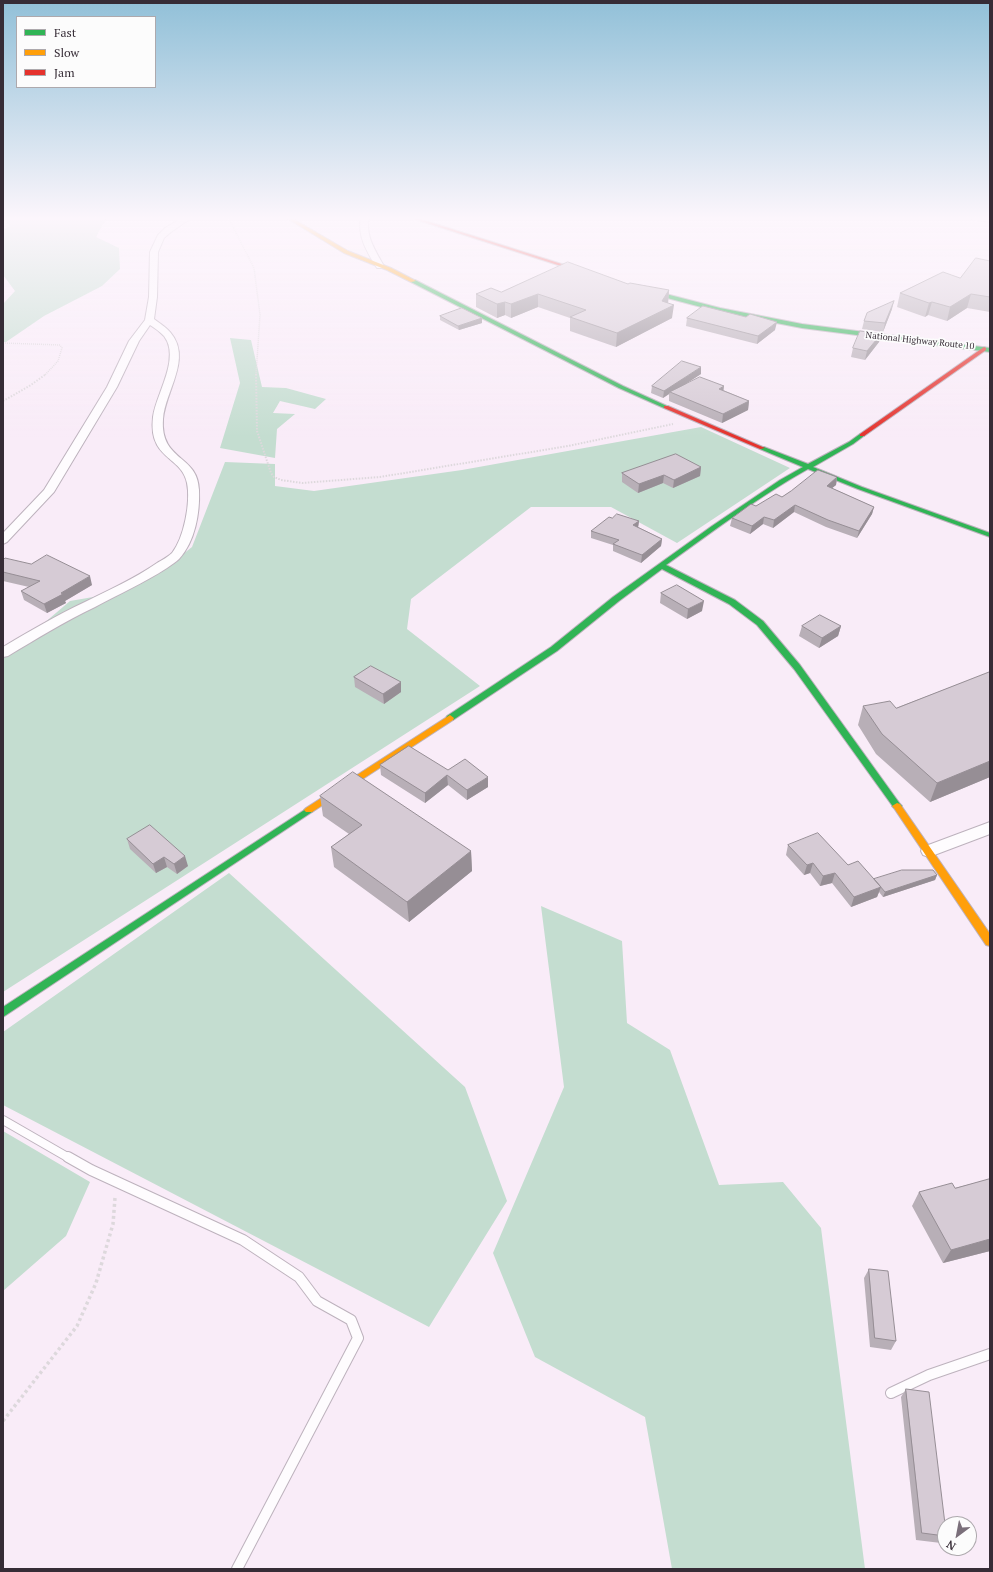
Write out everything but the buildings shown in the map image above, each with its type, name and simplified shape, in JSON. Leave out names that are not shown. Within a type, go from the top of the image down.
[{"type":"main road","points":[[430,290],[621,387],[806,467],[990,535]]},
{"type":"main road","name":"National Highway Route 10","points":[[645,290],[696,304],[778,322],[857,334],[987,349]]},
{"type":"main road","points":[[3,1013],[554,649],[616,599],[714,527],[782,481],[851,443],[987,349]]},
{"type":"main road","points":[[662,566],[732,602],[746,611],[760,624],[797,667],[929,851],[990,942]]},
{"type":"street","points":[[3,540],[48,492],[120,373],[134,341],[149,320],[153,290]]},
{"type":"street","points":[[3,653],[49,625],[148,576],[176,555],[182,547],[190,519],[194,497],[193,481],[189,471],[165,452],[157,435],[158,409],[172,372],[175,351],[174,345],[168,334],[149,320]]},
{"type":"street","points":[[929,851],[990,828]]},
{"type":"lane","points":[[3,1120],[91,1170],[162,1201],[243,1240],[299,1277],[317,1301],[351,1320],[358,1338],[237,1569]]},
{"type":"lane","points":[[891,1393],[929,1375],[990,1354]]},
{"type":"path","points":[[257,290],[260,315],[256,368],[257,431],[271,473],[281,480],[302,484],[380,477],[568,446],[697,420]]},
{"type":"path","points":[[3,343],[54,344],[60,345],[62,348],[56,365],[42,377],[3,401]]},
{"type":"path","points":[[3,1421],[77,1326],[96,1283],[113,1224],[116,1181]]},
{"type":"green space","points":[[94,290],[44,316],[6,342],[3,342],[3,304],[15,291]]},
{"type":"green space","points":[[230,338],[251,340],[262,387],[286,388],[326,399],[315,409],[280,401],[273,413],[295,414],[277,429],[275,458],[220,448],[240,383]]},
{"type":"green space","points":[[701,427],[790,468],[677,543],[611,507],[531,507],[411,599],[407,629],[480,686],[3,992],[3,658],[70,601],[122,592],[158,574],[192,547],[225,462],[275,464],[275,486],[314,491],[462,470]]},
{"type":"green space","points":[[229,873],[465,1087],[507,1201],[429,1327],[3,1105],[3,1032]]},
{"type":"green space","points":[[541,906],[622,941],[627,1023],[670,1050],[719,1185],[783,1182],[821,1228],[865,1569],[672,1569],[645,1417],[535,1357],[493,1253],[564,1087]]},
{"type":"green space","points":[[3,1131],[90,1182],[66,1236],[3,1291]]},
{"type":"traffic: fast","points":[[431,290],[621,387],[666,407]]},
{"type":"traffic: fast","points":[[644,290],[720,310],[802,326],[990,350]]},
{"type":"traffic: fast","points":[[450,718],[554,649],[616,599],[714,527],[782,481],[851,443],[862,435]]},
{"type":"traffic: fast","points":[[762,448],[860,488],[990,535]]},
{"type":"traffic: fast","points":[[662,566],[732,602],[760,623],[797,667],[897,806]]},
{"type":"traffic: fast","points":[[3,1013],[309,810]]},
{"type":"traffic: slow","points":[[309,810],[450,718]]},
{"type":"traffic: slow","points":[[897,806],[990,942]]},
{"type":"traffic: jam","points":[[862,435],[984,349]]},
{"type":"traffic: jam","points":[[666,407],[762,448]]}]
